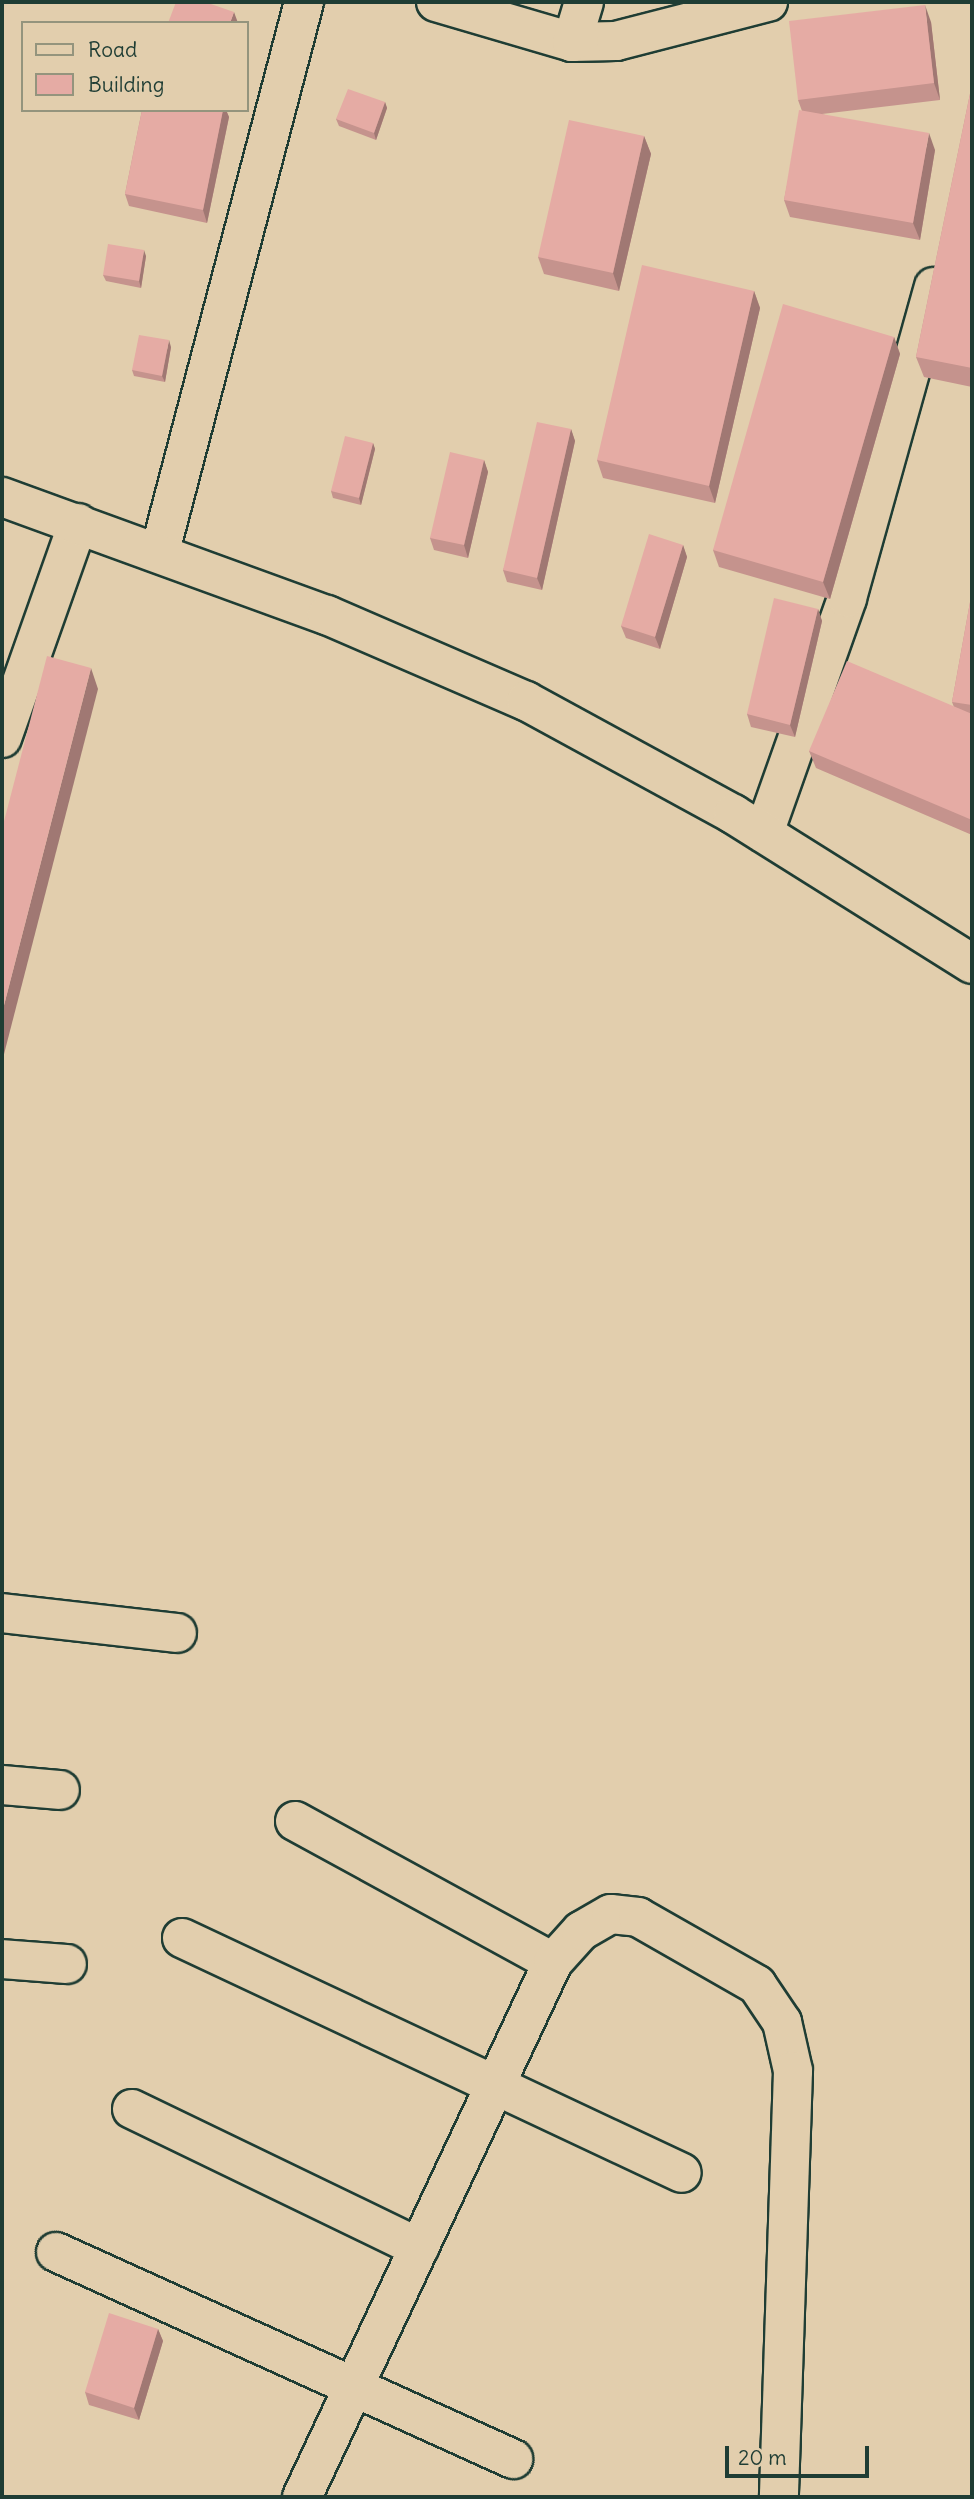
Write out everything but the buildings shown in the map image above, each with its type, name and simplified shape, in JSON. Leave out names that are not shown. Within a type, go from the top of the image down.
[{"type":"main road","points":[[160,551],[304,2]]},
{"type":"main road","points":[[436,2],[572,42],[616,41],[768,2]]},
{"type":"main road","points":[[572,42],[584,2]]},
{"type":"main road","points":[[765,833],[847,598],[935,284]]},
{"type":"main road","points":[[2,497],[160,551],[526,701],[765,833],[972,964]]},
{"type":"main road","points":[[2,737],[78,523]]},
{"type":"main road","points":[[2,1613],[177,1633]]},
{"type":"main road","points":[[2,1785],[60,1790]]},
{"type":"main road","points":[[295,1821],[553,1962]]},
{"type":"main road","points":[[302,2497],[553,1962],[581,1931],[611,1914],[638,1917],[757,1985],[782,2022],[793,2071],[779,2497]]},
{"type":"main road","points":[[182,1938],[682,2173]]},
{"type":"main road","points":[[2,1959],[67,1964]]},
{"type":"main road","points":[[132,2109],[419,2248]]},
{"type":"main road","points":[[56,2252],[513,2459]]}]
